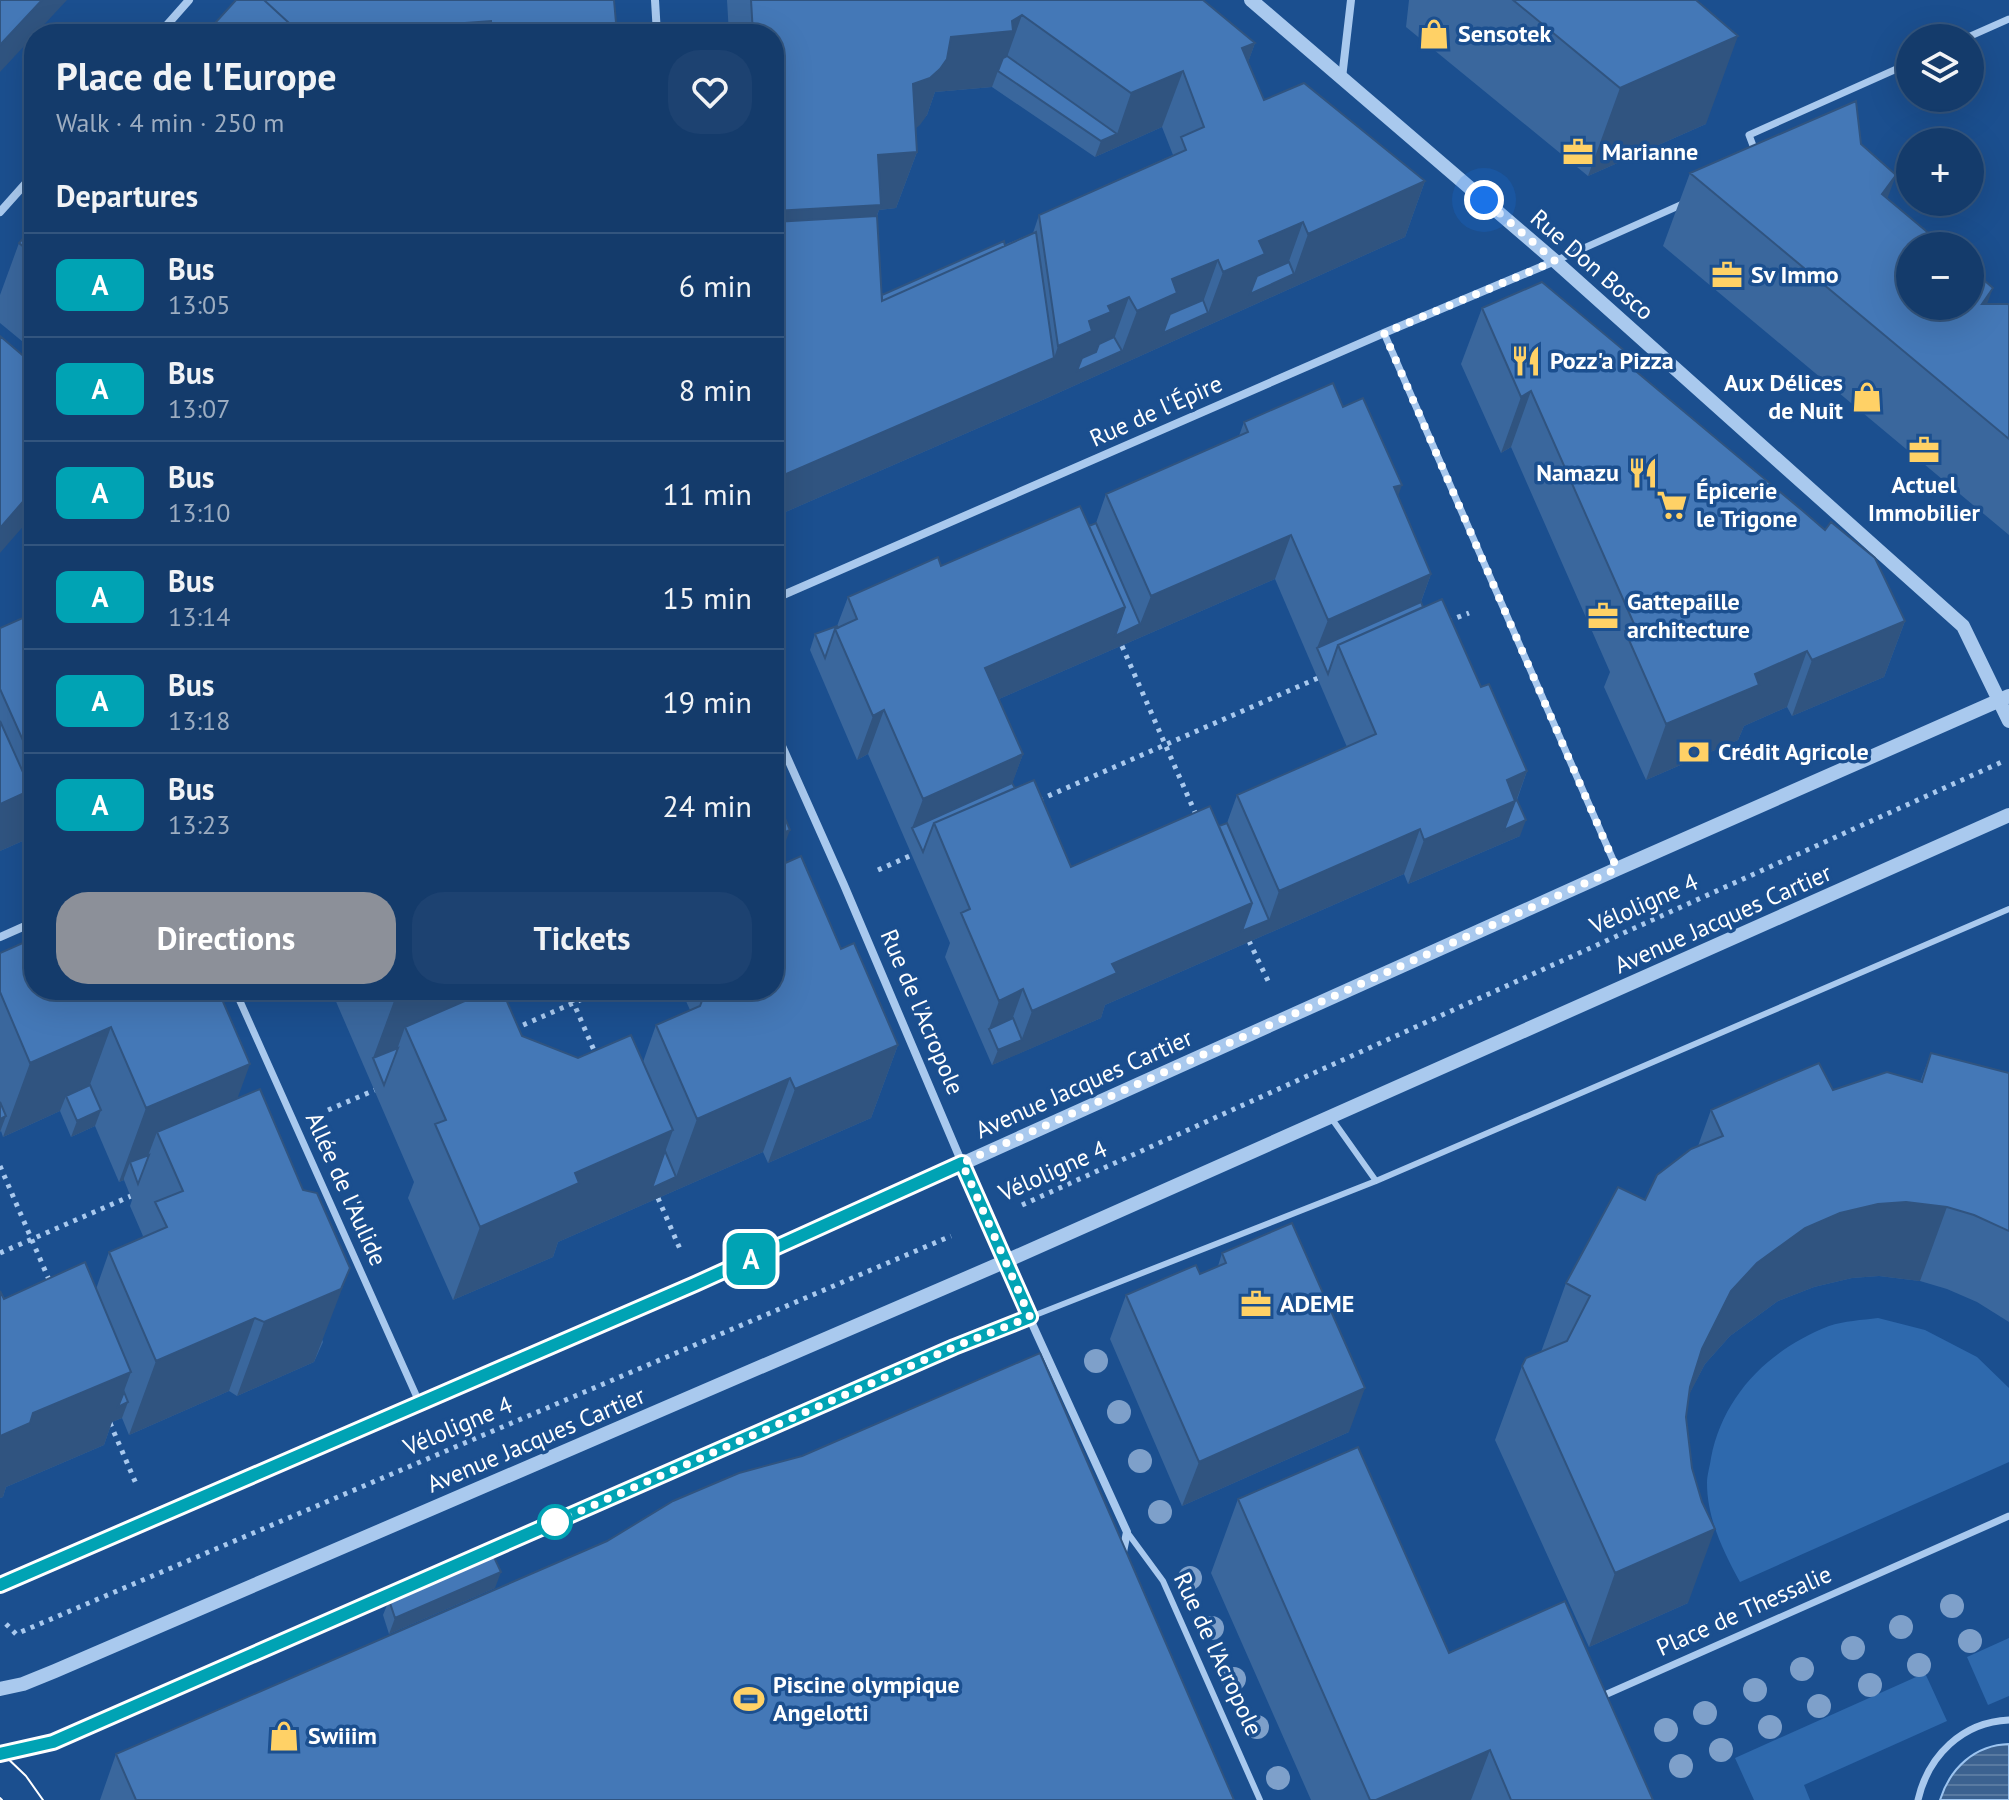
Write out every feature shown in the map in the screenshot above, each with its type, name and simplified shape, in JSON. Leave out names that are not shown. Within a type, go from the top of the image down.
[{"type":"street","points":[[168,24],[189,0]]},
{"type":"street","points":[[655,0],[656,24]]},
{"type":"street","name":"Rue Don Bosco","points":[[1251,0],[1555,261],[1963,626],[2004,698],[2009,721]]},
{"type":"street","points":[[1342,78],[1351,0]]},
{"type":"street","points":[[1984,30],[2009,19]]},
{"type":"street","points":[[1758,157],[1749,135],[1896,69]]},
{"type":"street","points":[[0,212],[24,185]]},
{"type":"street","points":[[1555,261],[1694,199]]},
{"type":"street","name":"Rue de l'Épire","points":[[784,595],[1555,261]]},
{"type":"street","points":[[1384,333],[1617,869]]},
{"type":"street","name":"Avenue Jacques Cartier","points":[[0,1585],[695,1284],[2004,698]]},
{"type":"street","name":"Rue de l'Acropole","points":[[784,750],[1004,1262],[1127,1532]]},
{"type":"street","name":"Avenue Jacques Cartier","points":[[0,1689],[23,1684],[69,1665],[1004,1262],[2009,815]]},
{"type":"street","points":[[0,937],[24,926]]},
{"type":"street","name":"Allée de l'Aulide","points":[[239,1000],[420,1404]]},
{"type":"street","name":"Place de Thessalie","points":[[1604,1713],[1597,1699],[2009,1516]]},
{"type":"street","points":[[1120,1567],[1127,1532]]},
{"type":"street","points":[[1918,1800],[1929,1769],[1951,1741],[1983,1724],[2009,1720]]},
{"type":"lane","points":[[0,1754],[63,1737],[954,1347],[1376,1181],[2009,909]]},
{"type":"lane","points":[[1331,1117],[1376,1181]]},
{"type":"lane","name":"Rue de l'Acropole","points":[[1127,1532],[1163,1581],[1260,1800]]},
{"type":"path","points":[[1435,627],[1500,599]]},
{"type":"path","points":[[1122,646],[1202,830]]},
{"type":"path","points":[[1026,805],[1318,678]]},
{"type":"path","name":"Véloligne 4","points":[[16,1634],[949,1237],[2009,759]]},
{"type":"path","points":[[573,1000],[598,1060]]},
{"type":"path","points":[[508,1031],[581,1000]]},
{"type":"path","points":[[0,1166],[55,1294]]},
{"type":"path","points":[[0,1253],[131,1196]]},
{"type":"path","points":[[658,1198],[695,1284]]},
{"type":"path","points":[[110,1423],[151,1520]]},
{"type":"shaded area","points":[[1878,1318],[1925,1330],[1977,1357],[2009,1388],[2009,1462],[1740,1582],[1717,1534],[1708,1496],[1711,1458],[1726,1414],[1752,1377],[1787,1347],[1829,1326]]},
{"type":"shaded area","points":[[2009,1638],[2009,1696],[1988,1705],[1967,1657]]},
{"type":"shaded area","points":[[1925,1673],[1947,1721],[1804,1785],[1810,1800],[1754,1800],[1735,1758]]},
{"type":"shaded area","points":[[2009,1744],[2009,1800],[1940,1800],[1950,1778],[1966,1760],[1985,1749]]},
{"type":"building","points":[[0,0],[42,0],[0,45]]},
{"type":"building","points":[[236,0],[264,0],[290,24],[214,24]]},
{"type":"building","points":[[264,0],[614,0],[616,24],[491,24],[491,21],[466,24],[290,24]]},
{"type":"building","points":[[751,0],[1203,0],[1255,43],[1242,48],[1264,100],[1304,83],[1425,181],[1308,234],[1303,222],[1259,241],[1265,254],[1223,272],[1218,260],[1172,279],[1177,293],[1137,311],[1129,297],[1108,306],[1111,312],[1089,321],[1092,331],[1058,346],[1039,215],[1186,150],[1181,137],[1204,127],[1183,71],[1131,93],[1022,15],[1012,21],[1013,31],[951,37],[947,59],[940,69],[930,78],[913,84],[917,152],[878,155],[881,205],[784,210],[784,24],[752,24]]},
{"type":"building","points":[[1513,0],[1696,0],[1738,36],[1620,88]]},
{"type":"building","points":[[1007,56],[1117,134],[1101,141],[998,71],[1003,58]]},
{"type":"building","points":[[1856,101],[1861,144],[1896,175],[1882,194],[1896,206],[1896,216],[1908,216],[1927,232],[1896,232],[1896,320],[1984,320],[1984,304],[2009,305],[2009,439],[1690,173]]},
{"type":"building","points":[[877,216],[882,301],[1036,232],[1054,358],[784,475],[784,221]]},
{"type":"building","points":[[1004,241],[1005,246],[882,301],[882,295]]},
{"type":"building","points":[[1289,262],[1294,274],[1250,294],[1257,276]]},
{"type":"building","points":[[1984,280],[1993,288],[1984,301]]},
{"type":"building","points":[[1542,282],[1626,352],[1620,358],[1825,530],[1831,522],[1875,558],[1905,621],[1812,660],[1807,651],[1755,674],[1759,685],[1666,724],[1625,631],[1635,626],[1531,391],[1521,397],[1482,308]]},
{"type":"building","points":[[1203,300],[1208,313],[1163,333],[1170,314]]},
{"type":"building","points":[[0,336],[24,356],[24,500],[0,528]]},
{"type":"building","points":[[1114,337],[1122,351],[1077,371],[1082,358],[1096,352],[1099,344]]},
{"type":"building","points":[[1333,383],[1343,407],[1363,398],[1402,485],[1394,487],[1431,574],[1328,620],[1291,535],[1151,596],[1106,494],[1248,432],[1244,422]]},
{"type":"building","points":[[1080,506],[1125,607],[985,668],[1023,754],[923,799],[884,710],[873,716],[835,629],[857,619],[848,597],[938,557],[941,566]]},
{"type":"building","points":[[1096,523],[1140,624],[1115,636],[1125,607],[1089,526]]},
{"type":"building","points":[[1442,599],[1481,687],[1489,684],[1527,771],[1507,780],[1515,801],[1424,840],[1420,829],[1279,891],[1237,795],[1376,734],[1338,645]]},
{"type":"building","points":[[1421,602],[1423,607],[1338,645],[1328,674],[1317,648]]},
{"type":"building","points":[[24,617],[24,743],[0,689],[0,628]]},
{"type":"building","points":[[838,628],[825,658],[815,634]]},
{"type":"building","points":[[0,721],[24,774],[24,793],[0,804]]},
{"type":"building","points":[[1034,780],[1071,867],[1210,806],[1252,903],[1112,964],[1117,973],[1032,1011],[1023,989],[999,1001],[961,913],[970,909],[934,823]]},
{"type":"building","points":[[1012,783],[1015,788],[934,823],[923,852],[912,828]]},
{"type":"building","points":[[1515,801],[1526,820],[1504,830]]},
{"type":"building","points":[[784,816],[790,830],[784,833]]},
{"type":"building","points":[[1227,823],[1269,920],[1242,931],[1252,903],[1219,826]]},
{"type":"building","points":[[801,856],[841,949],[854,943],[898,1045],[795,1089],[790,1078],[697,1119],[656,1025],[700,1006],[702,1000],[784,1000],[784,864]]},
{"type":"building","points":[[24,942],[24,1000],[222,1000],[250,1064],[146,1108],[111,1027],[30,1063],[0,992],[0,953]]},
{"type":"building","points":[[467,1000],[506,1000],[522,1036],[578,1058],[631,1035],[673,1130],[575,1173],[579,1183],[480,1227],[435,1124],[446,1120],[405,1027]]},
{"type":"building","points":[[1013,1018],[1022,1040],[998,1050],[989,1029]]},
{"type":"building","points":[[398,1048],[384,1085],[373,1058]]},
{"type":"building","points":[[1931,1053],[2009,1073],[2009,1231],[1947,1207],[1906,1202],[1878,1204],[1840,1213],[1805,1228],[1757,1263],[1731,1291],[1702,1349],[1690,1387],[1686,1417],[1692,1468],[1702,1502],[1715,1529],[1615,1573],[1522,1366],[1526,1358],[1567,1341],[1590,1296],[1566,1283],[1618,1187],[1645,1200],[1657,1175],[1691,1149],[1723,1136],[1711,1110],[1774,1082],[1819,1063],[1833,1090],[1887,1072],[1922,1082]]},
{"type":"building","points":[[90,1085],[101,1110],[77,1121],[66,1096]]},
{"type":"building","points":[[260,1089],[303,1190],[317,1193],[350,1268],[341,1289],[264,1322],[255,1318],[156,1361],[109,1252],[167,1227],[155,1202],[183,1191],[157,1132]]},
{"type":"building","points":[[0,1102],[6,1116],[0,1119]]},
{"type":"building","points":[[665,1151],[676,1177],[652,1188]]},
{"type":"building","points":[[149,1155],[138,1184],[130,1162]]},
{"type":"building","points":[[1292,1223],[1365,1388],[1199,1462],[1126,1295],[1196,1265],[1200,1274],[1226,1263],[1222,1253]]},
{"type":"building","points":[[85,1262],[131,1372],[33,1413],[30,1423],[0,1436],[0,1291],[4,1299]]},
{"type":"building","name":"Piscine olympique Angelotti","points":[[1040,1353],[1234,1800],[136,1800],[116,1754],[607,1541],[673,1501],[739,1473],[802,1456]]},
{"type":"building","points":[[124,1392],[128,1402],[118,1407]]},
{"type":"building","points":[[1358,1447],[1449,1653],[1565,1601],[1653,1800],[1511,1800],[1490,1750],[1370,1800],[1238,1499]]},
{"type":"building","points":[[493,1555],[501,1572],[395,1618],[389,1600]]},
{"type":"tram line","points":[[0,1751],[26,1776],[43,1800]]},
{"type":"bus line","name":"A","points":[[0,1585],[695,1284],[962,1163],[1030,1317],[954,1347],[53,1742],[0,1754]]},
{"type":"place","name":"Sensotek","points":[[1434,34]]},
{"type":"place","name":"Marianne","points":[[1578,152]]},
{"type":"place","name":"Sv Immo","points":[[1727,275]]},
{"type":"place","name":"Pozz'a Pizza","points":[[1526,361]]},
{"type":"place","name":"Aux Délices de Nuit","points":[[1867,397]]},
{"type":"place","name":"Actuel Immobilier","points":[[1924,450]]},
{"type":"place","name":"Namazu","points":[[1643,473]]},
{"type":"place","name":"Épicerie le Trigone","points":[[1672,505]]},
{"type":"place","name":"Gattepaille architecture","points":[[1603,616]]},
{"type":"place","name":"Crédit Agricole","points":[[1694,752]]},
{"type":"place","name":"ADEME","points":[[1256,1304]]},
{"type":"place","name":"Piscine olympique Angelotti","points":[[749,1699]]},
{"type":"place","name":"Swiiim","points":[[284,1736]]},
{"type":"route","points":[[555,1522],[954,1347],[1030,1317],[962,1163],[1617,869],[1384,333],[1555,261],[1484,200]]}]
